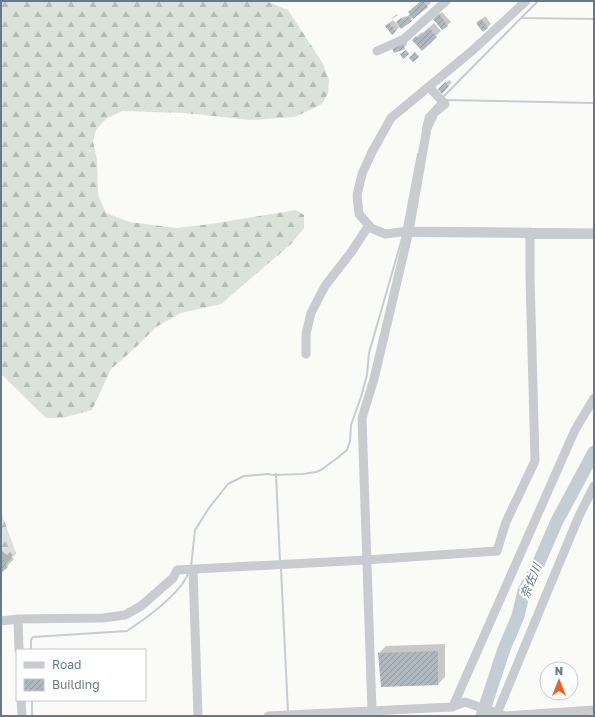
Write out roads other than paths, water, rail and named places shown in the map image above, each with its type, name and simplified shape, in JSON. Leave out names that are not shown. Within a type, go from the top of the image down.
[{"type":"street","points":[[377,51],[404,39],[446,1]]},
{"type":"street","points":[[526,1],[495,30],[392,118],[372,152],[362,174],[357,195],[359,214],[371,228],[385,234],[409,231],[594,233]]},
{"type":"street","points":[[372,711],[362,414],[374,379],[409,231],[427,128],[434,113],[445,104],[429,87]]},
{"type":"street","points":[[306,354],[306,334],[311,313],[325,286],[352,251],[369,225]]},
{"type":"street","points":[[1,621],[18,619],[103,618],[124,615],[141,606],[173,578],[177,570],[366,560],[497,551],[506,522],[535,460],[530,232]]},
{"type":"street","points":[[453,706],[575,430],[594,398]]},
{"type":"street","points":[[495,714],[542,607],[579,516],[594,486]]},
{"type":"street","points":[[193,570],[198,716]]},
{"type":"street","points":[[18,619],[19,649]]},
{"type":"street","points":[[21,701],[22,716]]},
{"type":"street","points":[[268,716],[453,706],[465,702],[504,716],[594,710]]},
{"type":"waterway","points":[[443,97],[538,1]]},
{"type":"waterway","points":[[522,18],[594,19]]},
{"type":"waterway","points":[[445,100],[594,103]]},
{"type":"waterway","points":[[423,128],[426,116],[439,102]]},
{"type":"waterway","points":[[404,228],[418,154]]},
{"type":"waterway","points":[[191,567],[195,530],[209,508],[228,484],[244,476],[303,474],[316,472],[321,470],[347,450],[350,441],[351,425],[367,375],[369,353],[403,235]]},
{"type":"waterway","points":[[411,236],[527,237]]},
{"type":"waterway","points":[[533,238],[594,238]]},
{"type":"waterway","name":"奈佐川","points":[[482,716],[504,649],[518,616],[524,591],[536,569],[557,521],[594,452]]},
{"type":"waterway","points":[[276,474],[280,561]]},
{"type":"waterway","points":[[281,568],[288,713]]},
{"type":"waterway","points":[[31,649],[31,640],[33,637],[127,631],[143,620],[171,596],[179,588],[189,571]]},
{"type":"waterway","points":[[32,701],[32,716]]}]
